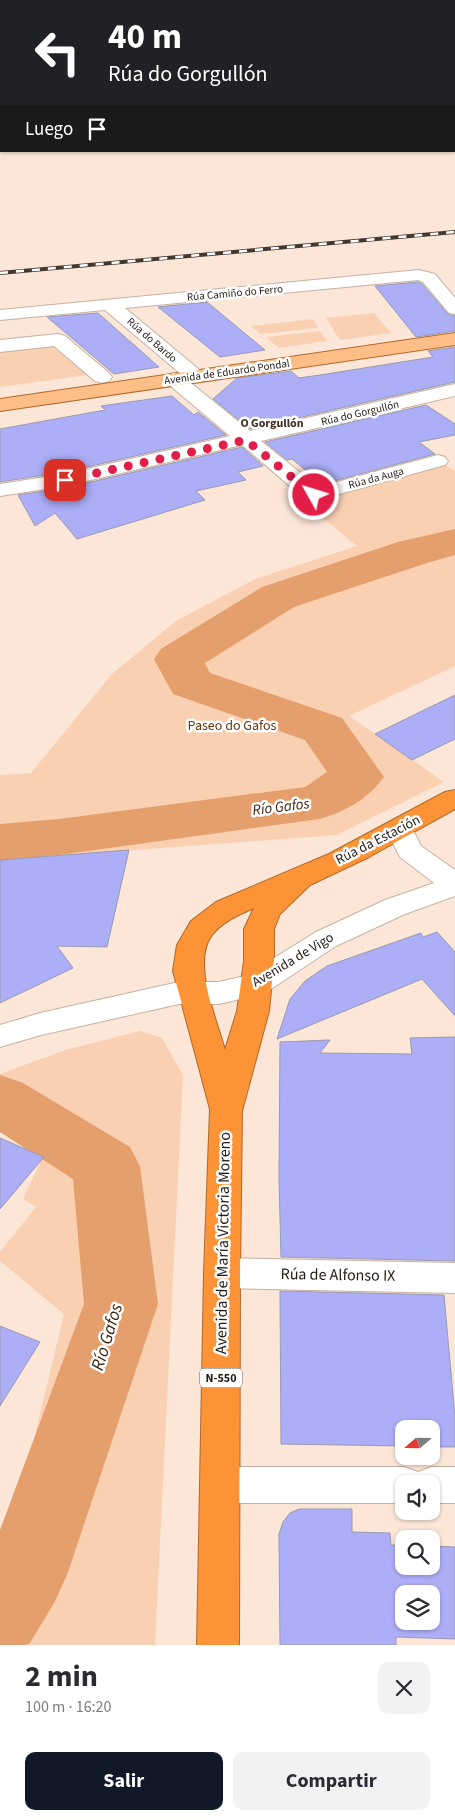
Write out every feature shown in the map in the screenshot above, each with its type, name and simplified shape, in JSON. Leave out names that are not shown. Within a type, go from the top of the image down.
[{"type":"highway","name":"Rúa da Estación","points":[[300,879],[397,840],[455,798]]},
{"type":"highway","points":[[226,1111],[253,1011],[254,985],[259,961],[259,929],[268,909],[300,879]]},
{"type":"highway","points":[[226,1111],[193,992],[188,971],[188,954],[195,936],[222,912],[300,879]]},
{"type":"highway","name":"Avenida de María Victoria Moreno","points":[[218,1645],[222,1273],[226,1111]]},
{"type":"main road","name":"Avenida de Eduardo Pondal","points":[[0,405],[455,339]]},
{"type":"street","name":"Rúa Camiño do Ferro","points":[[0,315],[419,275],[428,278],[455,310]]},
{"type":"street","name":"Rúa do Bardo","points":[[110,305],[195,376]]},
{"type":"street","points":[[0,346],[58,340],[102,377]]},
{"type":"street","points":[[174,379],[246,440]]},
{"type":"street","name":"Rúa do Gorgullón","points":[[0,490],[65,480],[246,440],[455,390]]},
{"type":"street","name":"Rúa da Auga","points":[[246,440],[314,495],[438,461]]},
{"type":"street","name":"Avenida de Vigo","points":[[397,840],[455,885]]},
{"type":"street","name":"Avenida de Vigo","points":[[0,1036],[40,1024],[153,998],[193,992],[219,993],[254,985],[280,969],[292,958],[326,939],[395,907],[455,885]]},
{"type":"street","points":[[153,998],[172,1004],[203,1023]]},
{"type":"street","name":"Rúa de Alfonso IX","points":[[222,1273],[455,1278]]},
{"type":"street","points":[[220,1485],[395,1485]]},
{"type":"street","points":[[440,1485],[455,1485]]},
{"type":"green space","points":[[374,313],[391,333],[340,340],[326,318]]},
{"type":"green space","points":[[313,319],[318,328],[261,334],[251,326]]},
{"type":"green space","points":[[320,331],[327,341],[279,348],[266,337]]},
{"type":"green space","points":[[52,344],[88,375],[0,387],[0,349]]},
{"type":"green space","name":"Paseo do Gafos","points":[[446,465],[455,471],[455,666],[349,716],[444,782],[337,835],[0,860],[0,775],[31,773],[112,674],[176,621],[255,579],[357,546],[306,504]]},
{"type":"green space","points":[[140,1031],[162,1038],[183,1075],[155,1645],[0,1645],[0,1534],[29,1460],[64,1314],[0,1261],[0,1252],[36,1207],[23,1199],[49,1144],[0,1124],[0,1074],[65,1050]]},
{"type":"building","points":[[418,282],[422,284],[448,314],[455,316],[455,331],[416,337],[375,286]]},
{"type":"building","points":[[207,302],[265,350],[220,357],[158,307]]},
{"type":"building","points":[[98,313],[159,367],[114,374],[47,317]]},
{"type":"building","points":[[455,347],[455,382],[250,429],[213,399],[237,378],[291,371],[299,378],[433,357],[428,351]]},
{"type":"building","points":[[172,396],[194,415],[198,412],[226,435],[65,472],[0,482],[0,429],[105,410],[101,406]]},
{"type":"building","points":[[426,405],[455,424],[455,435],[419,442],[435,454],[323,484],[292,459],[287,460],[265,442]]},
{"type":"building","points":[[242,447],[263,466],[238,472],[246,480],[196,491],[205,500],[77,539],[55,513],[35,526],[18,495],[65,488]]},
{"type":"building","points":[[455,695],[455,739],[412,760],[375,734]]},
{"type":"building","points":[[129,850],[107,947],[57,946],[73,968],[0,1003],[0,860]]},
{"type":"building","points":[[437,932],[455,952],[455,1016],[422,979],[277,1039],[290,999],[305,981],[327,966],[421,933],[423,937]]},
{"type":"building","points":[[455,1037],[455,1261],[281,1257],[279,1178],[280,1042],[330,1040],[320,1053],[412,1054],[410,1038]]},
{"type":"building","points":[[0,1138],[44,1157],[0,1209]]},
{"type":"building","points":[[280,1291],[444,1295],[455,1417],[455,1447],[440,1447],[440,1420],[395,1420],[395,1446],[281,1444]]},
{"type":"building","points":[[0,1326],[40,1342],[0,1406]]},
{"type":"building","points":[[299,1509],[352,1509],[352,1532],[390,1533],[391,1545],[395,1545],[395,1575],[440,1575],[440,1546],[455,1547],[455,1639],[396,1637],[396,1645],[280,1645],[279,1534],[283,1522],[290,1513]]},
{"type":"waterway","name":"Río Gafos","points":[[0,842],[59,837],[319,802],[357,777],[324,729],[191,683],[178,659],[278,597],[414,552],[455,542]]},
{"type":"waterway","name":"Río Gafos","points":[[0,1100],[106,1166],[121,1304],[25,1575],[0,1614]]},
{"type":"railway","points":[[0,273],[455,232]]},
{"type":"district","name":"O Gorgullón","points":[[272,423]]},
{"type":"route","points":[[65,480],[246,440],[314,495]]}]
